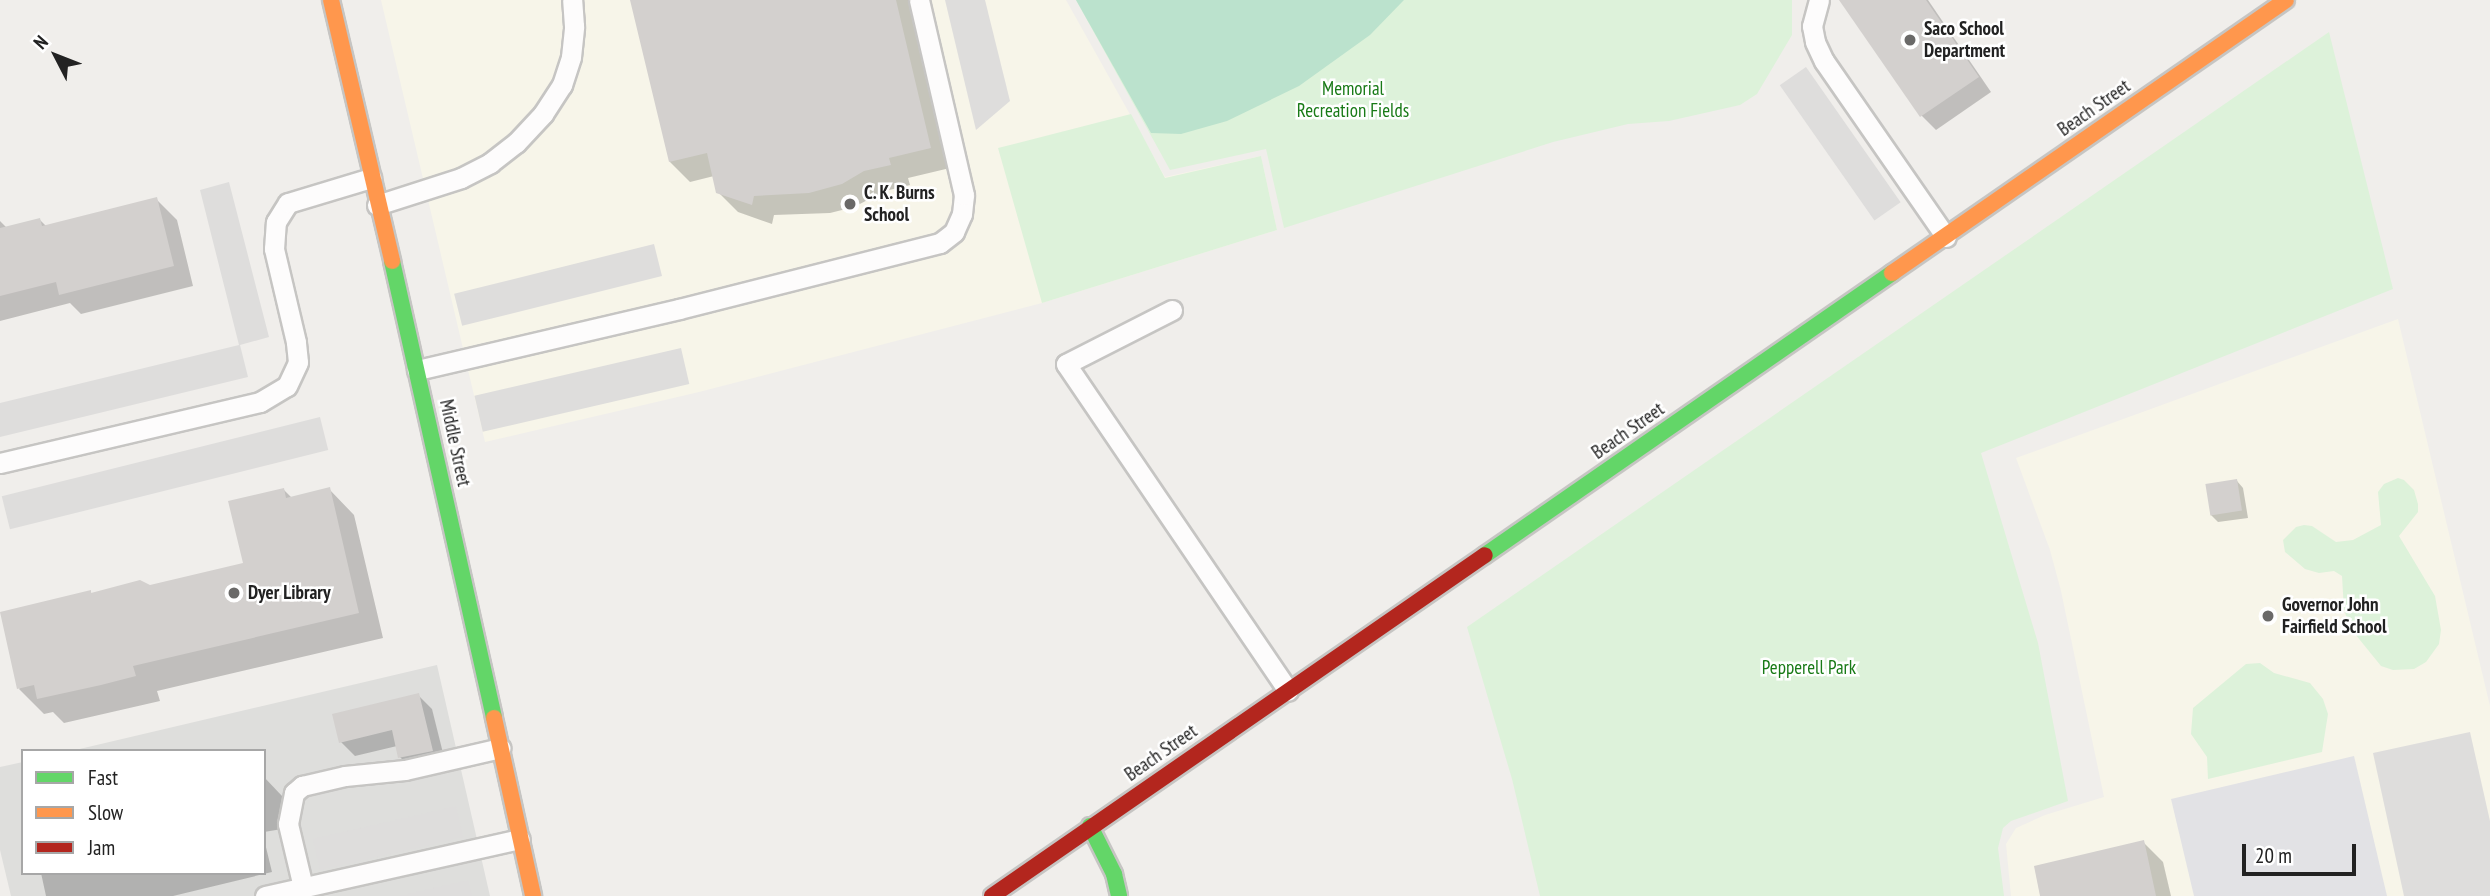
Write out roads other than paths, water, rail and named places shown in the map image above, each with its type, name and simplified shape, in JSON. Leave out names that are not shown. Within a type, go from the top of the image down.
[{"type":"main road","name":"Middle Street","points":[[331,0],[417,370],[533,896]]},
{"type":"main road","name":"Beach Street","points":[[992,896],[2286,0]]},
{"type":"main road","points":[[1090,826],[1114,874],[1119,896]]},
{"type":"lane","points":[[377,205],[461,178],[490,163],[516,143],[543,114],[562,85],[571,57],[575,26],[572,0]]},
{"type":"lane","points":[[417,370],[919,251],[940,243],[954,232],[962,214],[964,195],[919,0]]},
{"type":"lane","points":[[1819,0],[1812,26],[1815,43],[1824,61],[1946,237]]},
{"type":"lane","points":[[0,463],[260,402],[286,386],[294,376],[298,362],[296,342],[274,249],[276,222],[288,203],[371,178]]},
{"type":"lane","points":[[1172,310],[1066,364],[1288,691]]},
{"type":"lane","points":[[303,887],[288,824],[295,793],[302,786],[345,776],[405,770],[500,748]]},
{"type":"lane","points":[[265,896],[520,839]]},
{"type":"place","name":"Saco School Department","points":[[1910,40]]},
{"type":"place","name":"C. K. Burns School","points":[[850,204]]},
{"type":"place","name":"Dyer Library","points":[[234,593]]},
{"type":"place","name":"Governor John Fairfield School","points":[[2268,616]]},
{"type":"park label","name":"Memorial Recreation Fields","points":[[1353,100]]},
{"type":"park label","name":"Pepperell Park","points":[[1809,668]]}]
